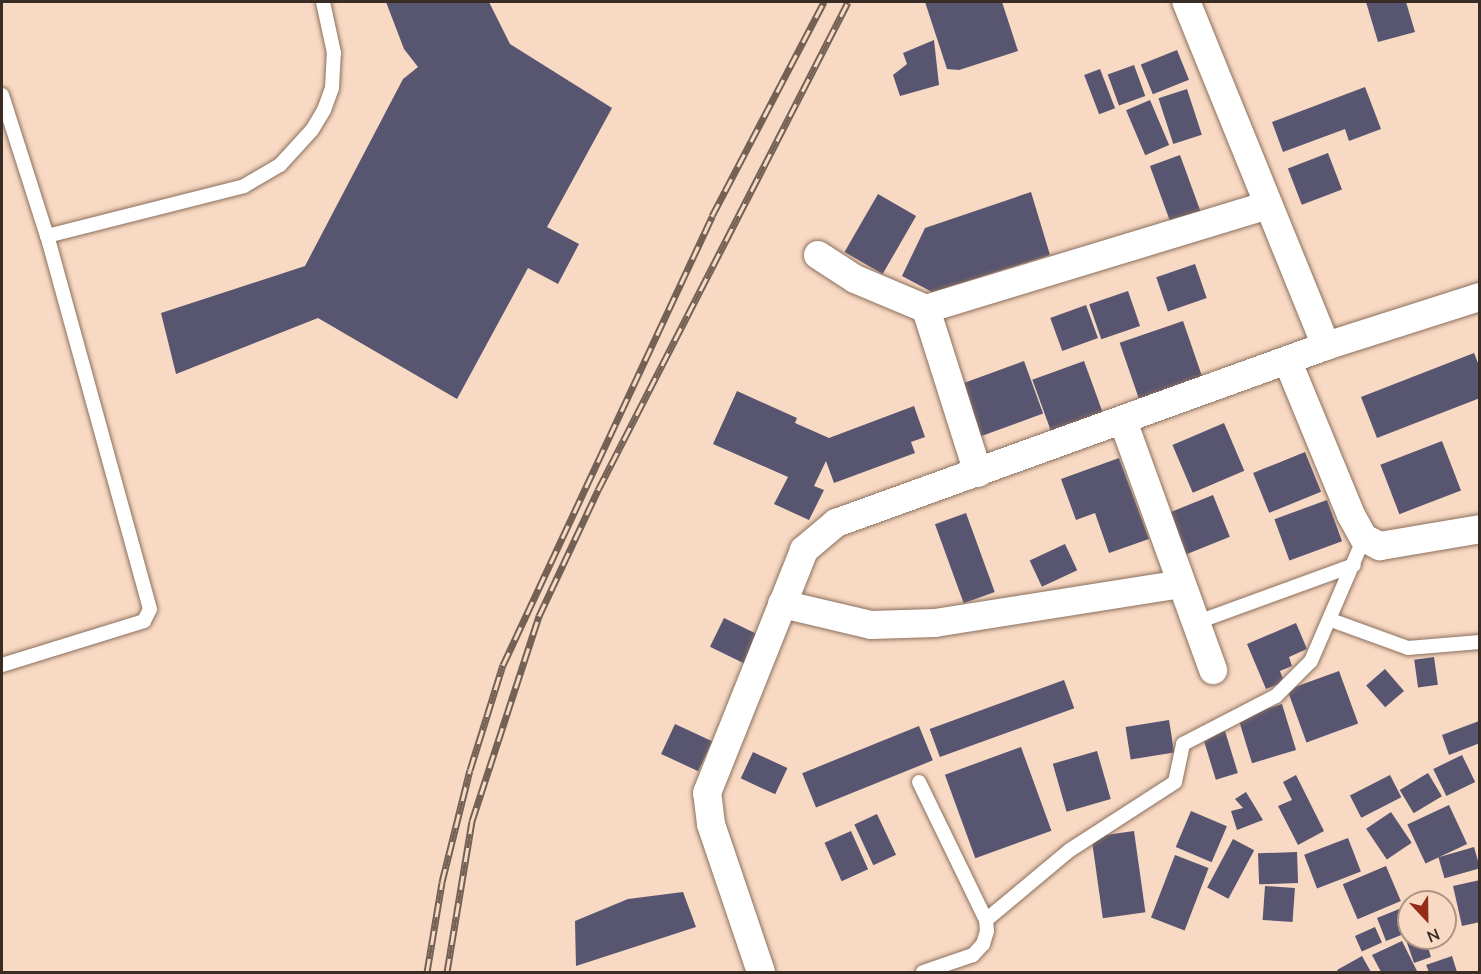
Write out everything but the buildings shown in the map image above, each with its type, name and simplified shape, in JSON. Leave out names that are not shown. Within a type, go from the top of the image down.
[{"type":"street","points":[[1186,2],[1326,346]]},
{"type":"street","points":[[818,255],[855,279],[926,309],[1269,205]]},
{"type":"street","points":[[761,972],[711,824],[707,793],[804,550],[836,523],[1326,346],[1479,297]]},
{"type":"street","points":[[926,309],[978,473]]},
{"type":"street","points":[[1287,362],[1351,515],[1364,538],[1380,546],[1479,529]]},
{"type":"street","points":[[1123,421],[1180,584],[1213,670]]},
{"type":"street","points":[[782,604],[871,625],[935,623],[1180,584]]},
{"type":"lane","points":[[47,236],[244,186],[280,165],[312,130],[332,88],[334,53],[323,2]]},
{"type":"lane","points":[[2,95],[47,236],[150,609],[144,621],[2,665]]},
{"type":"lane","points":[[986,920],[1070,850],[1175,782],[1183,744],[1276,696],[1311,662],[1331,620],[1364,538]]},
{"type":"lane","points":[[1195,622],[1354,565]]},
{"type":"lane","points":[[1331,620],[1408,648],[1479,642]]},
{"type":"lane","points":[[918,782],[986,920],[983,944],[974,955],[923,972]]},
{"type":"railway","points":[[427,972],[442,882],[470,770],[503,665],[712,216],[824,2]]},
{"type":"railway","points":[[447,972],[472,821],[539,616],[598,490],[848,2]]}]
